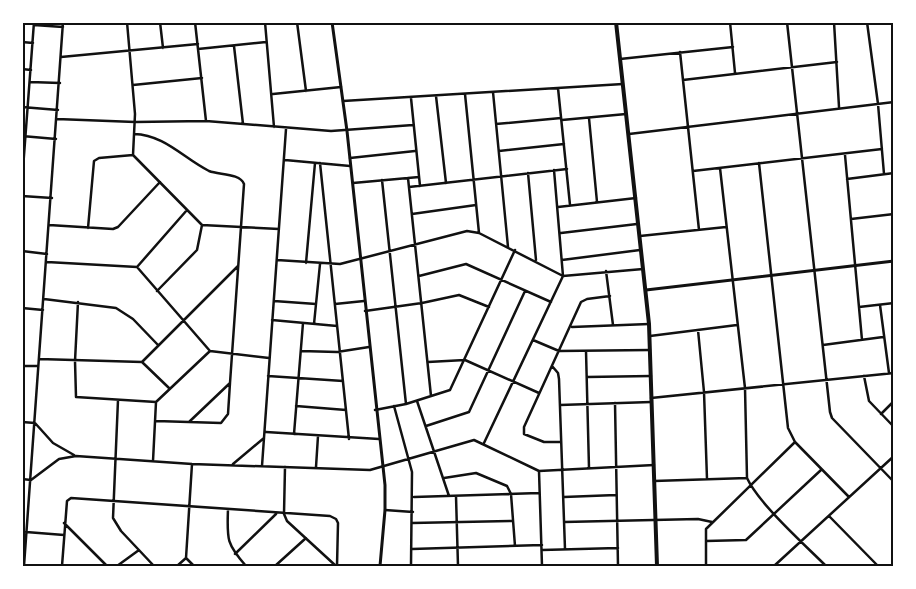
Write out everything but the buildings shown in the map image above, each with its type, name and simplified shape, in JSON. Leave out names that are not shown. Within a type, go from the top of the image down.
[{"type":"main road","points":[[616,22],[650,336],[657,566]]},
{"type":"street","points":[[24,566],[24,537],[26,532],[40,359],[63,22]]},
{"type":"street","points":[[127,22],[135,122],[133,155],[202,225],[279,229]]},
{"type":"street","points":[[160,22],[162,48]]},
{"type":"street","points":[[195,22],[206,121]]},
{"type":"street","points":[[265,22],[273,94],[274,127]]},
{"type":"street","points":[[297,22],[306,91]]},
{"type":"street","points":[[332,22],[347,131],[382,468],[385,510],[380,566]]},
{"type":"street","points":[[730,22],[735,73]]},
{"type":"street","points":[[787,22],[826,379],[832,418],[894,482]]},
{"type":"street","points":[[834,22],[840,107]]},
{"type":"street","points":[[867,22],[878,104],[884,174]]},
{"type":"street","points":[[22,182],[34,24],[62,27]]},
{"type":"street","points":[[22,42],[33,43]]},
{"type":"street","points":[[198,50],[266,42]]},
{"type":"street","points":[[61,57],[130,52],[198,44]]},
{"type":"street","points":[[234,46],[244,125]]},
{"type":"street","points":[[620,58],[732,46]]},
{"type":"street","points":[[680,52],[699,230]]},
{"type":"street","points":[[683,80],[837,62]]},
{"type":"street","points":[[22,69],[31,70]]},
{"type":"street","points":[[133,86],[202,78]]},
{"type":"street","points":[[30,82],[60,83]]},
{"type":"street","points":[[342,101],[623,84]]},
{"type":"street","points":[[273,94],[340,87]]},
{"type":"street","points":[[558,88],[570,205]]},
{"type":"street","points":[[493,92],[508,247]]},
{"type":"street","points":[[465,94],[479,233]]},
{"type":"street","points":[[436,96],[446,183]]},
{"type":"street","points":[[410,97],[420,186]]},
{"type":"street","points":[[629,134],[840,107],[894,102]]},
{"type":"street","points":[[22,107],[58,110]]},
{"type":"street","points":[[496,124],[626,114]]},
{"type":"street","points":[[589,118],[597,202]]},
{"type":"street","points":[[57,119],[135,122],[206,121],[286,129],[347,131],[413,125]]},
{"type":"street","points":[[262,466],[286,129]]},
{"type":"street","points":[[134,134],[152,136],[210,171],[243,180],[239,265],[230,383],[225,420],[216,424],[156,421]]},
{"type":"street","points":[[24,137],[56,139]]},
{"type":"street","points":[[499,151],[564,144]]},
{"type":"street","points":[[693,171],[882,150]]},
{"type":"street","points":[[350,158],[416,151]]},
{"type":"street","points":[[844,154],[862,340]]},
{"type":"street","points":[[88,228],[94,161],[99,158],[133,155]]},
{"type":"street","points":[[285,160],[350,166]]},
{"type":"street","points":[[306,263],[315,163]]},
{"type":"street","points":[[320,163],[349,439]]},
{"type":"street","points":[[759,163],[788,428],[795,442],[849,497]]},
{"type":"street","points":[[720,168],[745,388],[747,478],[750,485],[775,513],[826,566]]},
{"type":"street","points":[[409,187],[567,169]]},
{"type":"street","points":[[484,444],[563,276],[561,233],[554,170]]},
{"type":"street","points":[[528,173],[536,260]]},
{"type":"street","points":[[847,179],[894,173]]},
{"type":"street","points":[[352,184],[419,177]]},
{"type":"street","points":[[408,178],[431,396]]},
{"type":"street","points":[[382,180],[406,404]]},
{"type":"street","points":[[50,225],[88,228],[118,227],[160,182]]},
{"type":"street","points":[[22,196],[52,198]]},
{"type":"street","points":[[558,207],[636,198]]},
{"type":"street","points":[[412,214],[476,205]]},
{"type":"street","points":[[137,267],[187,210]]},
{"type":"street","points":[[851,219],[894,214]]},
{"type":"street","points":[[561,233],[639,224]]},
{"type":"street","points":[[157,291],[197,250],[202,225]]},
{"type":"street","points":[[640,236],[726,226]]},
{"type":"street","points":[[277,260],[331,264],[360,259],[467,230],[479,233],[536,260],[563,276],[644,269]]},
{"type":"street","points":[[375,410],[406,404],[450,390],[515,250]]},
{"type":"street","points":[[562,260],[642,250]]},
{"type":"street","points":[[22,251],[47,254]]},
{"type":"street","points":[[646,290],[894,261]]},
{"type":"street","points":[[47,262],[137,267],[210,351],[269,358]]},
{"type":"street","points":[[314,324],[320,264]]},
{"type":"street","points":[[419,276],[466,264],[551,302]]},
{"type":"street","points":[[142,362],[239,265]]},
{"type":"street","points":[[606,271],[613,325]]},
{"type":"street","points":[[426,426],[469,412],[525,291]]},
{"type":"street","points":[[365,311],[422,304],[463,295],[489,306]]},
{"type":"street","points":[[560,442],[544,442],[524,434],[524,427],[584,299],[610,296]]},
{"type":"street","points":[[44,299],[106,305],[124,312],[158,345]]},
{"type":"street","points":[[274,301],[316,304]]},
{"type":"street","points":[[335,304],[364,301]]},
{"type":"street","points":[[78,302],[75,361],[76,397],[156,402]]},
{"type":"street","points":[[859,307],[894,303]]},
{"type":"street","points":[[880,305],[889,373]]},
{"type":"street","points":[[22,308],[43,310]]},
{"type":"street","points":[[272,320],[337,326]]},
{"type":"street","points":[[294,434],[303,323]]},
{"type":"street","points":[[572,327],[649,324]]},
{"type":"street","points":[[650,336],[738,325]]},
{"type":"street","points":[[698,330],[704,392],[708,479]]},
{"type":"street","points":[[823,345],[884,337]]},
{"type":"street","points":[[533,340],[559,351],[650,350]]},
{"type":"street","points":[[301,351],[340,352],[369,347]]},
{"type":"street","points":[[153,461],[156,402],[210,351]]},
{"type":"street","points":[[586,351],[589,468]]},
{"type":"street","points":[[40,359],[142,362],[169,388]]},
{"type":"street","points":[[428,362],[465,360],[539,393]]},
{"type":"street","points":[[22,366],[39,366]]},
{"type":"street","points":[[552,366],[558,373],[565,549]]},
{"type":"street","points":[[560,405],[652,400],[704,392],[894,373]]},
{"type":"street","points":[[268,376],[343,381]]},
{"type":"street","points":[[587,377],[651,376]]},
{"type":"street","points":[[864,376],[868,398],[894,427]]},
{"type":"street","points":[[189,422],[230,383]]},
{"type":"street","points":[[118,400],[112,502],[113,518],[116,524],[154,566]]},
{"type":"street","points":[[881,414],[894,400]]},
{"type":"street","points":[[417,401],[449,496]]},
{"type":"street","points":[[614,403],[618,566]]},
{"type":"street","points":[[296,406],[346,410]]},
{"type":"street","points":[[394,406],[410,459],[414,497],[411,566]]},
{"type":"street","points":[[22,422],[35,423],[53,443],[76,456]]},
{"type":"street","points":[[265,432],[379,440]]},
{"type":"street","points":[[316,468],[318,436]]},
{"type":"street","points":[[233,465],[264,438]]},
{"type":"street","points":[[22,479],[30,480],[59,459],[76,456],[192,464],[370,470],[474,440],[539,471],[654,465]]},
{"type":"street","points":[[706,566],[706,529],[795,442]]},
{"type":"street","points":[[777,566],[894,456]]},
{"type":"street","points":[[178,566],[186,558],[192,464]]},
{"type":"street","points":[[285,467],[284,514],[291,527],[306,538],[336,566]]},
{"type":"street","points":[[706,541],[746,540],[822,469]]},
{"type":"street","points":[[539,471],[542,566]]},
{"type":"street","points":[[444,478],[476,473],[507,486],[511,494],[515,546]]},
{"type":"street","points":[[654,481],[747,478]]},
{"type":"street","points":[[414,497],[539,493]]},
{"type":"street","points":[[564,497],[616,495]]},
{"type":"street","points":[[456,496],[458,566]]},
{"type":"street","points":[[62,566],[64,523],[68,499],[190,506],[336,519],[338,523],[336,566]]},
{"type":"street","points":[[228,509],[227,540],[235,554],[246,566]]},
{"type":"street","points":[[385,510],[413,512]]},
{"type":"street","points":[[235,554],[276,514]]},
{"type":"street","points":[[829,516],[878,566]]},
{"type":"street","points":[[564,522],[702,519],[713,522]]},
{"type":"street","points":[[412,523],[513,521]]},
{"type":"street","points":[[64,523],[107,566]]},
{"type":"street","points":[[26,532],[64,535]]},
{"type":"street","points":[[275,566],[306,538]]},
{"type":"street","points":[[412,549],[542,545]]},
{"type":"street","points":[[542,550],[618,548]]},
{"type":"street","points":[[117,566],[139,550]]},
{"type":"street","points":[[186,558],[194,566]]},
{"type":"street","points":[[328,566],[332,563]]}]
